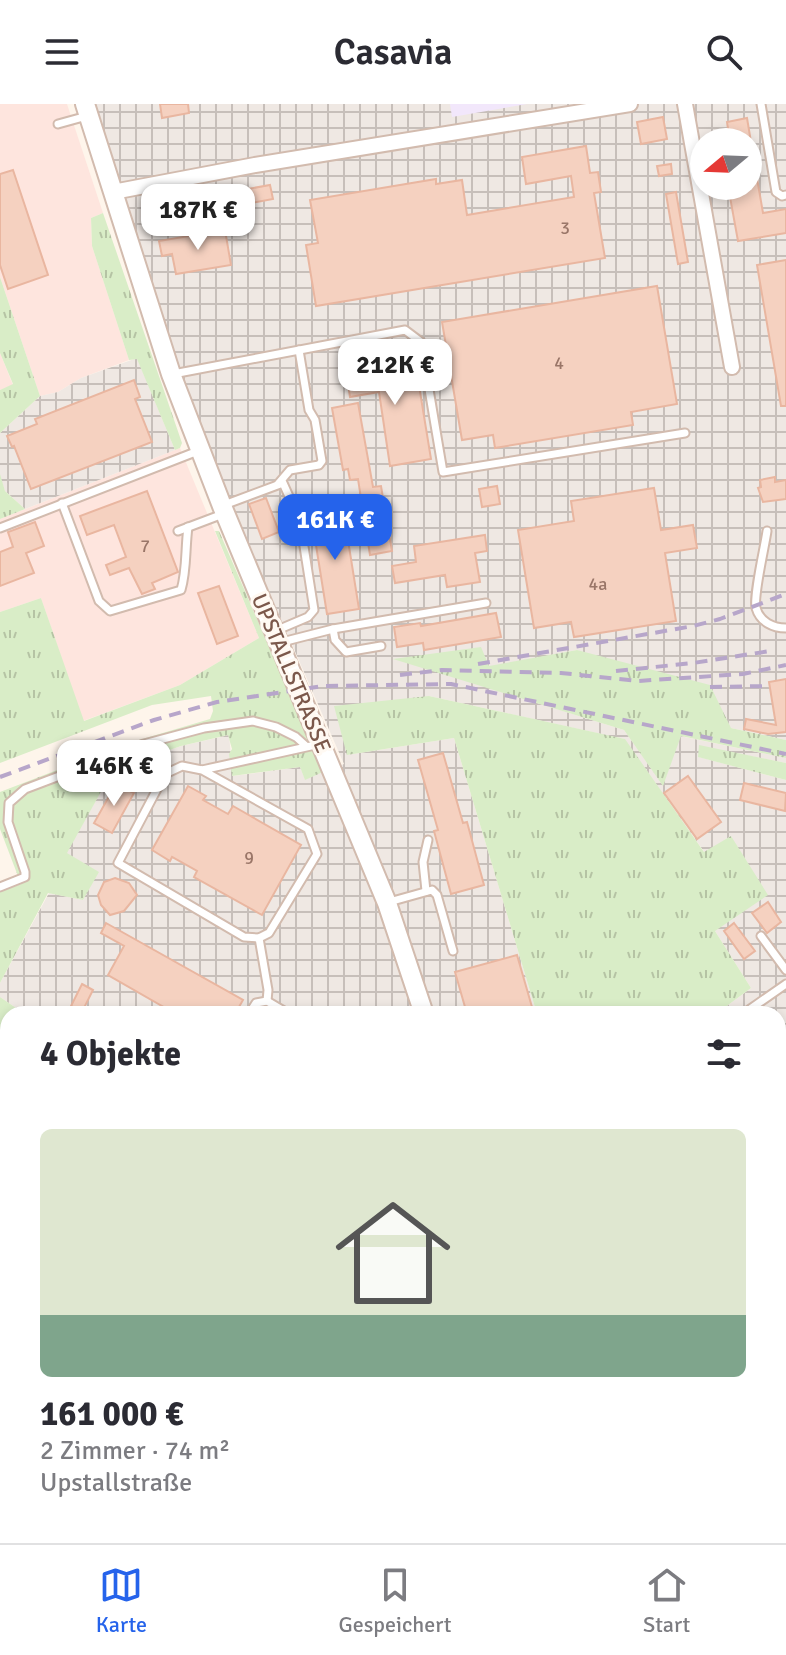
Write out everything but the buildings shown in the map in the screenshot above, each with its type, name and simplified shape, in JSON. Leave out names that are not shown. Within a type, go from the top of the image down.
[{"type":"street","points":[[113,192],[255,165],[630,104]]},
{"type":"street","points":[[685,104],[732,367]]},
{"type":"street","name":"UPSTALLSTRASSE","points":[[87,110],[171,374],[277,637],[314,745],[387,903],[421,1006]]},
{"type":"lane","points":[[761,104],[776,192],[786,195]]},
{"type":"lane","points":[[58,124],[87,110]]},
{"type":"lane","points":[[171,374],[405,330],[421,342],[443,472],[685,433]]},
{"type":"lane","points":[[178,531],[278,484],[290,470],[319,465],[322,461],[299,350]]},
{"type":"lane","points":[[0,528],[200,451]]},
{"type":"lane","points":[[277,637],[314,610],[300,521],[283,483],[278,484]]},
{"type":"lane","points":[[62,503],[99,601],[110,611],[181,590],[186,573],[184,555],[188,527]]},
{"type":"lane","points":[[767,531],[756,606],[764,621],[776,628],[786,628]]},
{"type":"lane","points":[[277,637],[486,603]]},
{"type":"lane","points":[[333,629],[335,640],[346,652],[381,646]]},
{"type":"lane","points":[[0,887],[25,877],[8,822],[9,803],[25,789],[144,744],[253,721],[276,727],[314,745]]},
{"type":"lane","points":[[202,770],[314,745]]},
{"type":"lane","points":[[182,766],[202,770],[308,829],[317,854],[269,933],[259,938],[244,937],[118,863],[165,774],[182,766]]},
{"type":"lane","points":[[426,891],[423,862],[428,840]]},
{"type":"lane","points":[[387,903],[432,890],[437,895],[453,951]]},
{"type":"lane","points":[[761,936],[786,970]]},
{"type":"lane","points":[[259,938],[267,1001]]},
{"type":"lane","points":[[754,1006],[786,984]]},
{"type":"lane","points":[[254,1006],[267,1001],[275,1006]]},
{"type":"shaded area","points":[[0,104],[67,104],[103,213],[91,218],[92,246],[129,360],[81,378],[58,392],[40,396],[0,277]]},
{"type":"shaded area","points":[[95,104],[786,104],[786,740],[731,728],[577,650],[489,667],[396,659],[624,730],[663,785],[680,736],[786,758],[786,763],[699,746],[699,757],[786,780],[786,1006],[727,1006],[751,988],[715,931],[730,837],[705,853],[624,739],[429,696],[347,755],[454,738],[535,1006],[13,1006],[0,997],[0,983],[49,893],[83,900],[98,872],[66,853],[113,770],[181,746],[229,735],[233,776],[300,767],[305,779],[344,764],[233,509],[176,363]]},
{"type":"shaded area","points":[[450,104],[527,104],[452,117]]},
{"type":"shaded area","points":[[0,353],[13,385],[0,390]]},
{"type":"shaded area","points":[[137,358],[175,450],[25,509],[5,491],[0,477],[0,433],[40,396],[58,392],[81,378]]},
{"type":"shaded area","points":[[180,448],[259,638],[180,685],[83,721],[41,598],[0,612],[0,519]]},
{"type":"green space","points":[[103,213],[182,443],[175,450],[137,359],[129,360],[92,246],[91,218]]},
{"type":"green space","points":[[0,277],[40,396],[0,433],[0,390],[13,384],[0,353]]},
{"type":"green space","points":[[0,474],[5,491],[25,509],[0,519]]},
{"type":"green space","points":[[215,531],[219,531],[323,772],[305,780],[300,767],[232,776],[229,754],[232,749],[228,735],[181,746],[113,770],[67,853],[99,872],[83,900],[48,893],[0,983],[0,892],[21,884],[0,829],[0,792],[122,745],[210,719],[213,711],[211,696],[152,705],[0,763],[0,612],[41,598],[84,721],[180,685],[259,638]]},
{"type":"green space","points":[[481,647],[489,666],[577,650],[710,685],[731,728],[786,740],[786,758],[681,736],[663,786],[624,730],[393,659]]},
{"type":"green space","points":[[429,696],[625,739],[704,852],[731,836],[768,895],[715,931],[751,988],[727,1006],[535,1006],[454,738],[347,755],[334,706]]},
{"type":"green space","points":[[699,745],[786,763],[786,780],[698,757]]},
{"type":"green space","points":[[0,997],[13,1006],[0,1006]]},
{"type":"railway","points":[[478,664],[693,626],[786,594]]},
{"type":"railway","points":[[616,671],[770,651]]},
{"type":"railway","points":[[400,675],[442,670],[561,673],[638,681],[743,674],[786,665]]},
{"type":"railway","points":[[0,777],[154,720],[217,702],[323,686],[451,684],[786,754]]},
{"type":"railway","points":[[710,687],[770,686]]}]
